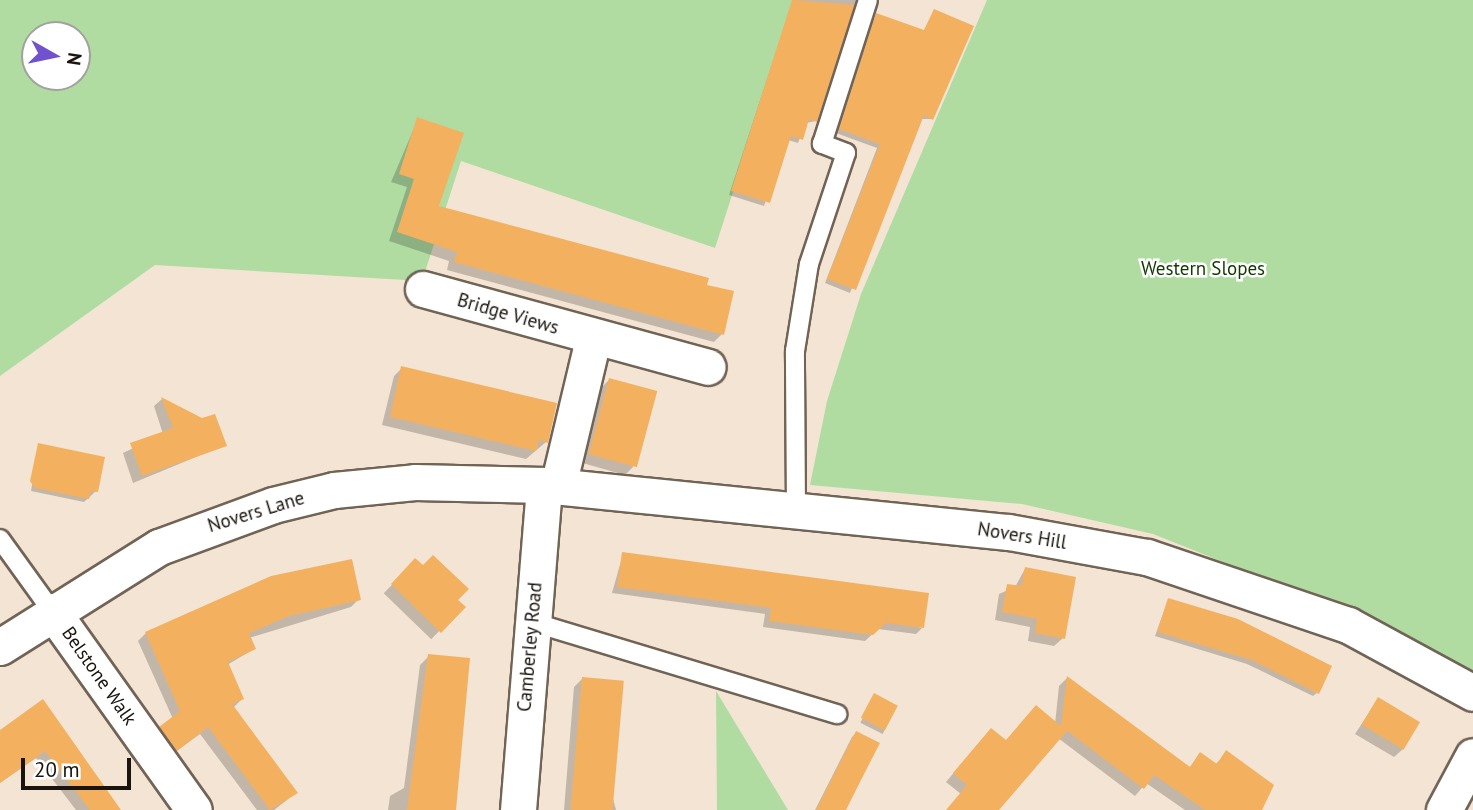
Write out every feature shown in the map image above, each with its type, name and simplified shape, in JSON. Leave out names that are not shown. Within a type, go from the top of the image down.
[{"type":"street","name":"Bridge Views","points":[[424,289],[708,368]]},
{"type":"street","points":[[551,485],[593,338]]},
{"type":"street","name":"Novers Lane","points":[[0,647],[52,611],[159,547],[273,505],[334,490],[415,482],[551,485]]},
{"type":"street","name":"Novers Hill","points":[[551,485],[1009,532],[1147,557],[1348,625],[1473,693]]},
{"type":"street","name":"Camberley Road","points":[[518,810],[532,622],[551,485]]},
{"type":"street","name":"Belstone Walk","points":[[52,611],[194,810]]},
{"type":"street","points":[[1444,810],[1473,756]]},
{"type":"lane","points":[[796,509],[795,351],[809,264],[846,153],[822,144],[868,0]]},
{"type":"lane","points":[[0,540],[52,611]]},
{"type":"lane","points":[[532,622],[837,714]]},
{"type":"green space","points":[[0,0],[795,0],[715,248],[461,161],[422,281],[155,265],[0,376]]},
{"type":"green space","name":"Western Slopes","points":[[987,0],[1473,0],[1473,673],[1346,611],[1153,534],[1022,504],[810,485],[827,401],[861,294]]},
{"type":"green space","points":[[716,691],[788,810],[717,810]]},
{"type":"building","points":[[792,0],[855,5],[817,122],[809,119],[803,140],[791,136],[770,203],[731,191]]},
{"type":"building","points":[[934,9],[974,26],[933,120],[924,115],[856,290],[827,279],[880,144],[839,129],[876,13],[924,30]]},
{"type":"building","points":[[417,117],[464,133],[439,206],[709,278],[707,285],[734,291],[724,335],[454,262],[457,252],[397,232],[414,179],[399,174]]},
{"type":"building","points":[[401,366],[557,403],[548,443],[539,440],[536,451],[390,417]]},
{"type":"building","points":[[609,378],[657,391],[637,467],[589,454]]},
{"type":"building","points":[[161,397],[202,418],[215,414],[227,446],[142,476],[130,443],[173,428]]},
{"type":"building","points":[[38,443],[105,457],[98,492],[91,491],[89,499],[35,488],[30,481]]},
{"type":"building","points":[[622,552],[929,593],[924,628],[886,623],[873,635],[769,621],[771,608],[617,587]]},
{"type":"building","points":[[433,555],[469,589],[458,600],[466,607],[441,633],[391,584],[415,558],[423,565]]},
{"type":"building","points":[[352,559],[361,600],[289,616],[249,633],[256,649],[228,662],[244,699],[232,704],[298,793],[270,810],[208,727],[177,751],[159,727],[180,711],[145,632],[271,576]]},
{"type":"building","points":[[1025,567],[1076,577],[1065,639],[1035,633],[1037,619],[1002,612],[1007,584],[1021,586]]},
{"type":"building","points":[[1168,598],[1238,619],[1332,666],[1319,694],[1252,660],[1157,632]]},
{"type":"building","points":[[428,654],[470,658],[456,810],[407,810]]},
{"type":"building","points":[[1067,676],[1190,767],[1200,752],[1217,764],[1226,750],[1274,785],[1262,810],[1205,810],[1154,775],[1144,789],[1062,727],[1067,731],[999,810],[946,810],[967,785],[953,773],[991,728],[1006,740],[1036,705],[1061,726]]},
{"type":"building","points":[[582,677],[624,681],[613,810],[570,809]]},
{"type":"building","points":[[874,693],[898,706],[885,730],[861,718]]},
{"type":"building","points":[[1378,697],[1420,722],[1404,750],[1362,724]]},
{"type":"building","points":[[43,699],[121,810],[90,810],[45,751],[0,783],[0,730]]},
{"type":"building","points":[[856,731],[880,743],[846,810],[816,810]]}]
